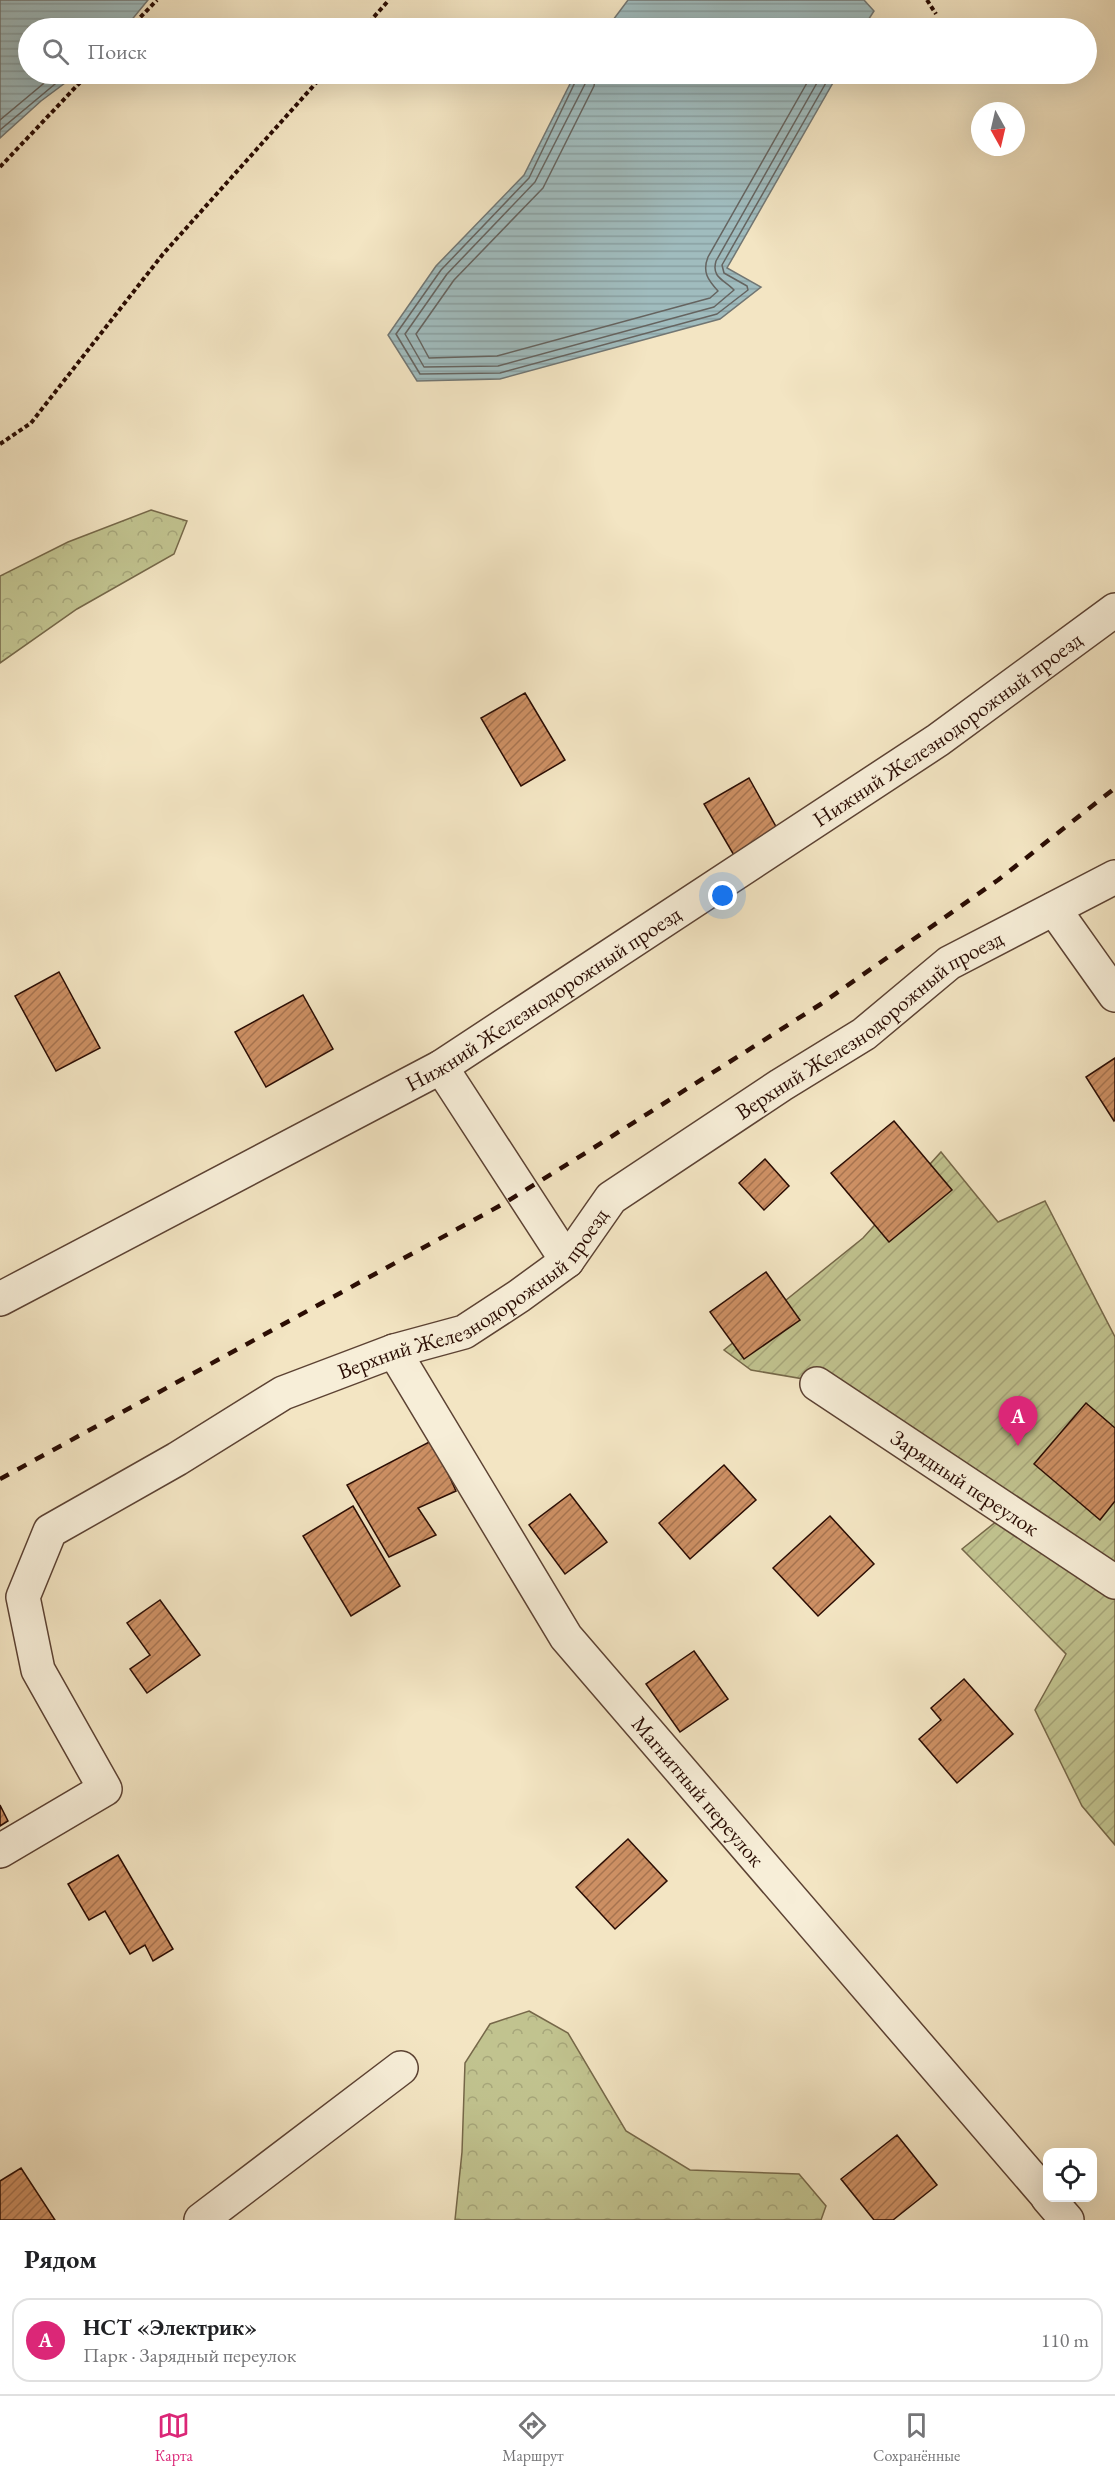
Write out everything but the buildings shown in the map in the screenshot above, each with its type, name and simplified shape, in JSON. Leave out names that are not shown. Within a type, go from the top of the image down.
[{"type":"street","name":"Нижний Железнодорожный проезд","points":[[0,1299],[441,1067],[938,740],[1115,610]]},
{"type":"street","name":"Верхний Железнодорожный проезд","points":[[0,1851],[105,1789],[38,1670],[22,1597],[50,1531],[177,1460],[283,1393],[394,1352],[464,1332],[567,1261],[611,1198],[782,1085],[864,1034],[949,963],[1115,877]]},
{"type":"street","points":[[1054,909],[1115,994]]},
{"type":"street","points":[[441,1067],[567,1261]]},
{"type":"street","name":"Магнитный переулок","points":[[394,1352],[566,1637],[1043,2191]]},
{"type":"street","name":"Зарядный переулок","points":[[817,1384],[1115,1582]]},
{"type":"street","points":[[201,2220],[401,2068]]},
{"type":"street","name":"Магнитный переулок","points":[[1052,2202],[1067,2220]]},
{"type":"path","points":[[140,18],[157,0]]},
{"type":"path","points":[[373,18],[389,0]]},
{"type":"path","points":[[927,0],[936,14]]},
{"type":"path","points":[[0,167],[79,84]]},
{"type":"path","points":[[0,444],[31,423],[163,254],[315,84]]},
{"type":"green space","points":[[151,510],[187,521],[174,554],[77,609],[0,663],[0,576],[68,542]]},
{"type":"green space","points":[[941,1152],[998,1222],[1045,1201],[1115,1337],[1115,1845],[1082,1806],[1035,1710],[1066,1654],[962,1549],[1013,1508],[827,1383],[751,1370],[724,1350],[863,1238]]},
{"type":"green space","points":[[529,2011],[568,2033],[626,2131],[690,2170],[799,2174],[826,2206],[821,2220],[455,2220],[462,2152],[465,2063],[490,2024]]},
{"type":"water","points":[[0,0],[148,0],[133,18],[18,18],[18,84],[64,84],[0,138]]},
{"type":"water","points":[[628,0],[864,0],[874,11],[869,18],[614,18]]},
{"type":"water","points":[[570,84],[832,84],[727,268],[761,287],[720,319],[500,379],[417,381],[388,335],[436,266],[524,175]]},
{"type":"railway","points":[[0,1479],[503,1204],[587,1152],[821,1004],[998,880],[1115,788]]},
{"type":"place","name":"НСТ «Электрик»","points":[[1018,1446]]}]
